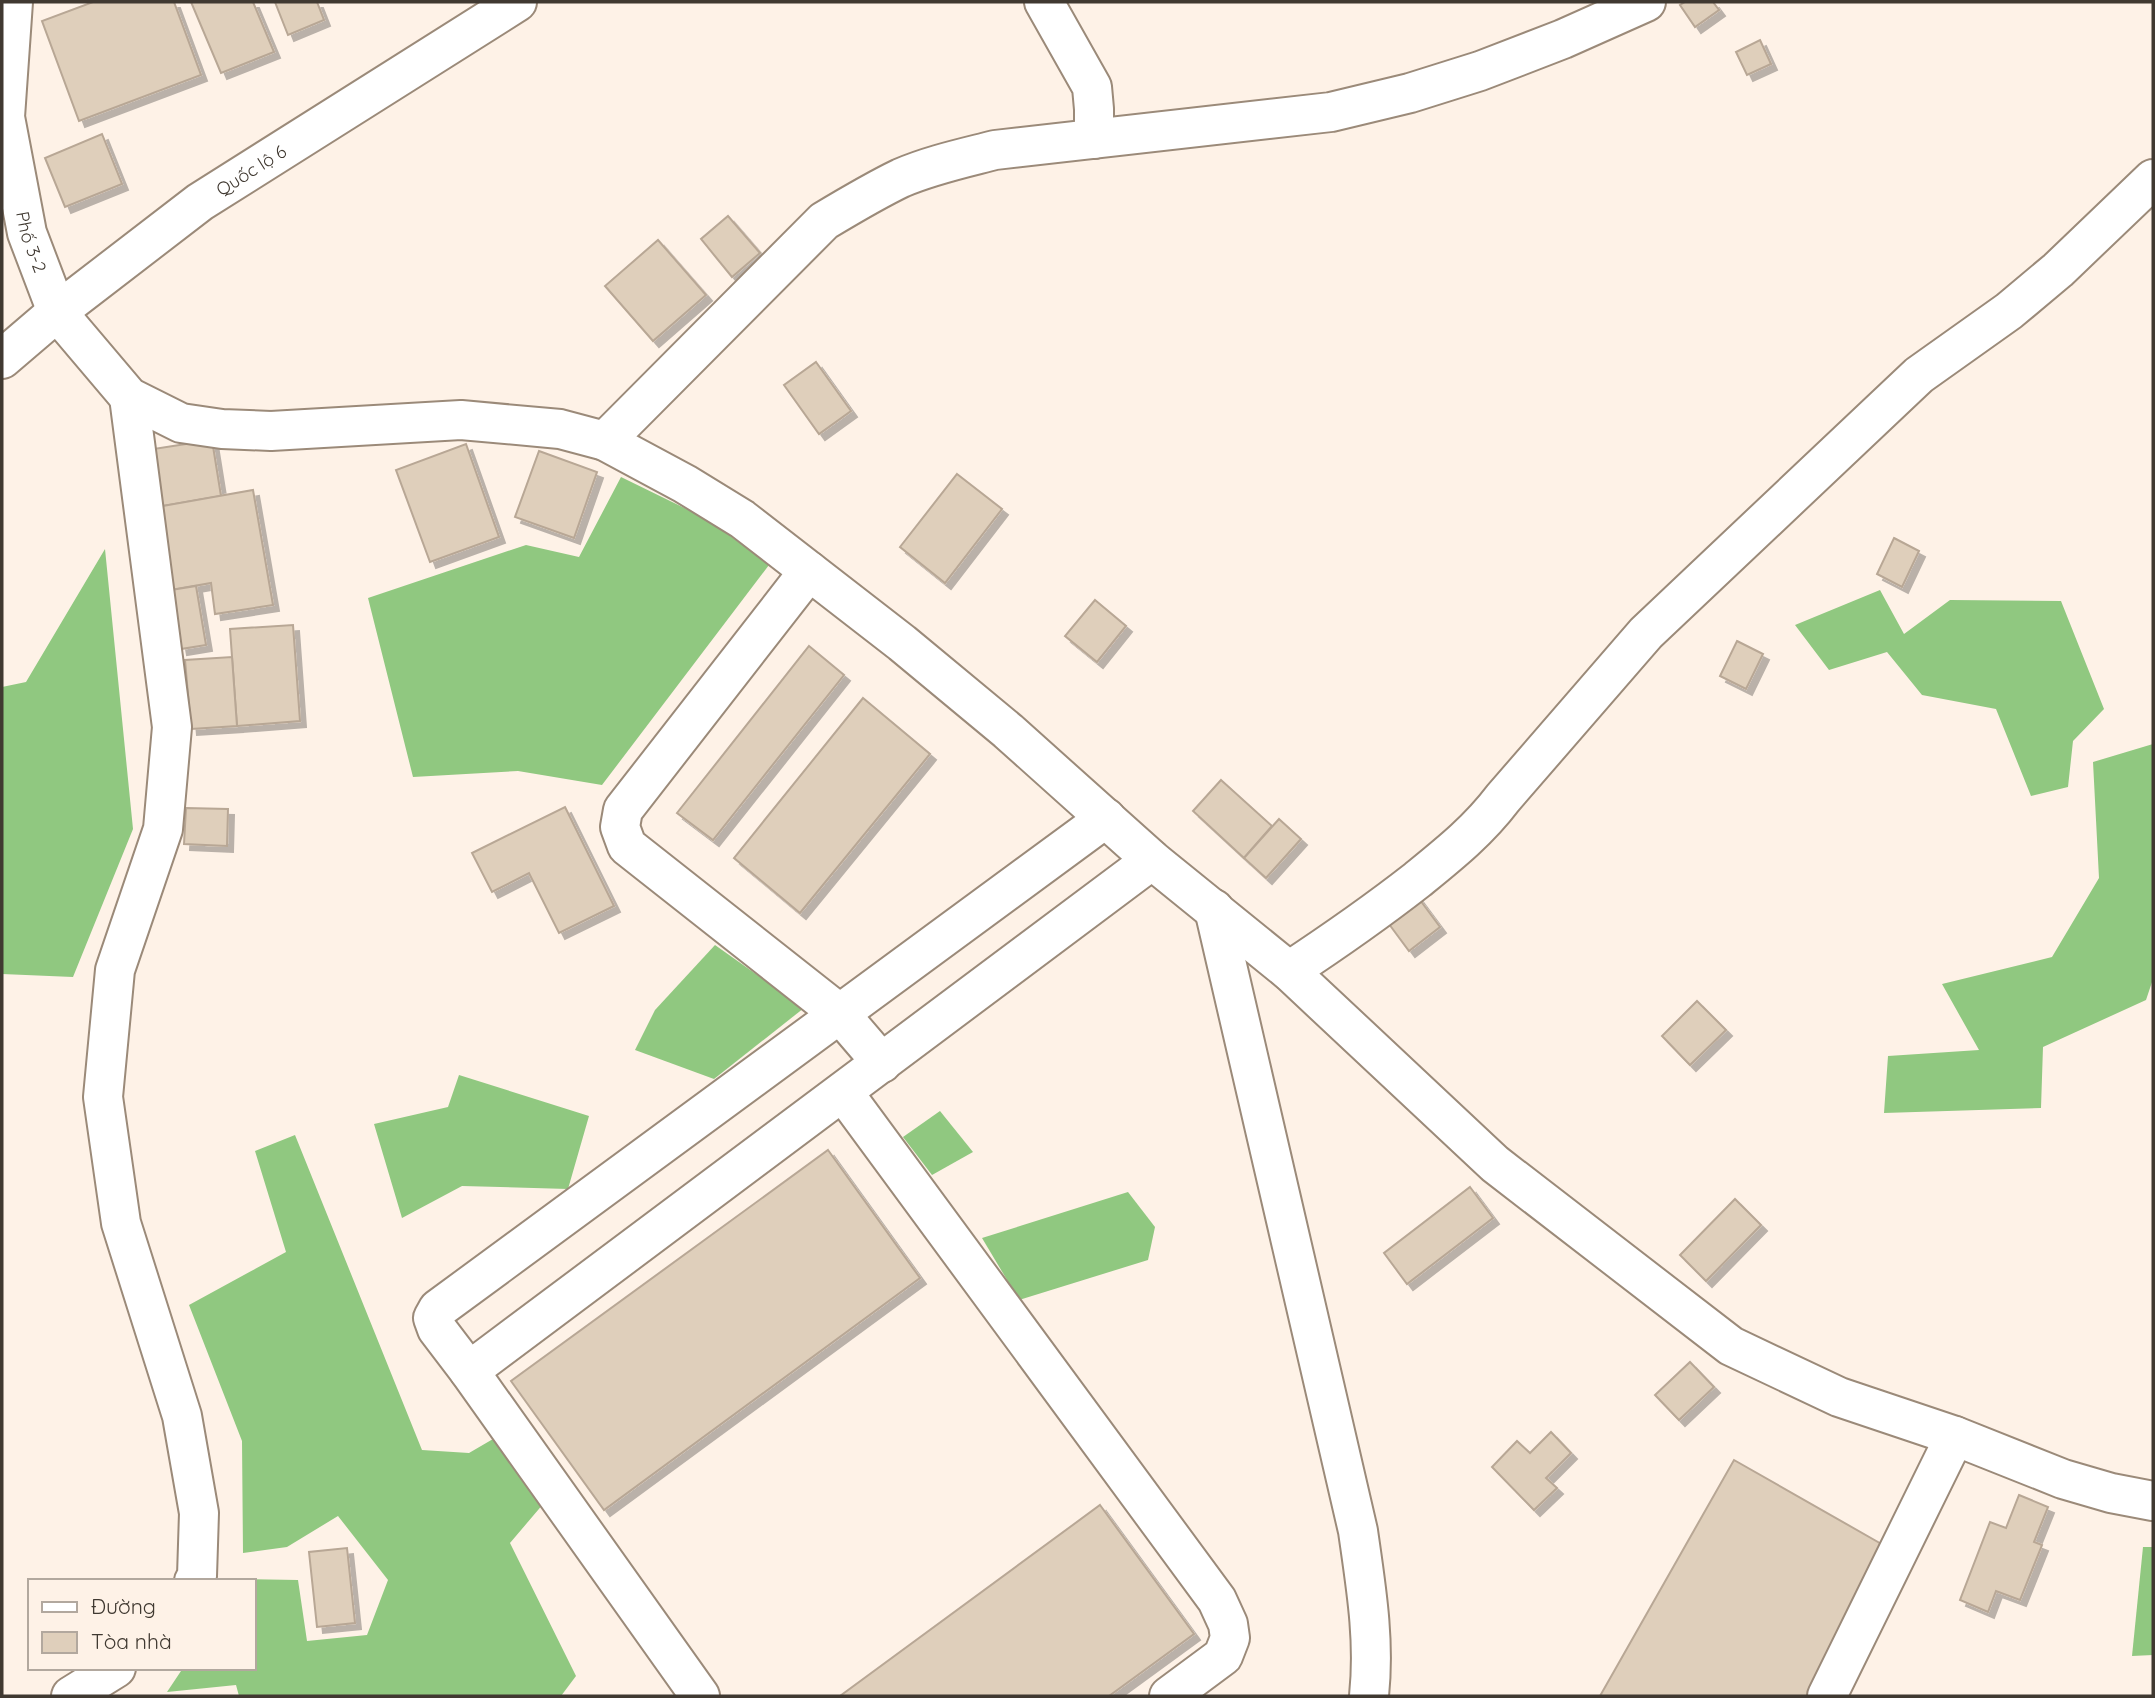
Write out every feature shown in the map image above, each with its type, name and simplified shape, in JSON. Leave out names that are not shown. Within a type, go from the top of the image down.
[{"type":"main road","name":"Quốc lộ 6","points":[[2,359],[57,312],[200,202],[517,2]]},
{"type":"main road","points":[[1044,2],[1092,87],[1094,139]]},
{"type":"main road","points":[[605,441],[824,221],[868,194],[904,177],[995,150],[1331,112],[1410,93],[1480,71],[1563,39],[1646,2]]},
{"type":"main road","name":"Phố 3-2","points":[[9,3],[5,117],[27,233],[57,312],[130,397]]},
{"type":"main road","points":[[1289,971],[1368,918],[1459,847],[1485,822],[1503,797],[1656,624],[1919,375],[2009,310],[2058,270],[2153,179]]},
{"type":"main road","points":[[130,397],[181,423],[222,429],[271,431],[461,420],[560,429],[605,441],[685,484],[742,519],[902,643],[1008,731],[1152,860],[1289,971],[1495,1164],[1731,1346],[1839,1397],[1955,1436],[2063,1479],[2111,1493],[2153,1501]]},
{"type":"main road","points":[[130,397],[172,727],[163,830],[115,970],[103,1097],[121,1223],[182,1416],[199,1513],[195,1579]]},
{"type":"main road","points":[[809,571],[623,810],[620,827],[627,846],[840,1014],[882,1063]]},
{"type":"main road","points":[[700,1696],[437,1329],[433,1318],[438,1309],[1106,818]]},
{"type":"main road","points":[[469,1371],[1152,860]]},
{"type":"main road","points":[[1214,909],[1358,1531],[1371,1615],[1372,1669],[1369,1696]]},
{"type":"main road","points":[[843,1092],[1217,1600],[1228,1624],[1230,1638],[1223,1656],[1169,1696]]},
{"type":"main road","points":[[1828,1696],[1955,1436]]},
{"type":"main road","points":[[71,1696],[113,1670]]},
{"type":"green space","points":[[621,477],[709,520],[769,565],[602,785],[518,771],[413,777],[368,598],[526,545],[579,557]]},
{"type":"green space","points":[[105,549],[133,829],[73,977],[2,974],[2,687],[26,682]]},
{"type":"green space","points":[[1880,590],[1904,634],[1950,600],[2061,601],[2104,709],[2073,741],[2068,787],[2031,796],[1996,709],[1922,695],[1887,652],[1829,670],[1795,625]]},
{"type":"green space","points":[[2153,744],[2153,979],[2146,1000],[2043,1047],[2041,1108],[1884,1113],[1888,1056],[1979,1050],[1942,984],[2052,957],[2099,878],[2093,762]]},
{"type":"green space","points":[[715,945],[804,1008],[714,1079],[635,1050],[655,1010]]},
{"type":"green space","points":[[459,1075],[589,1116],[568,1189],[462,1186],[402,1218],[374,1124],[448,1107]]},
{"type":"green space","points":[[940,1111],[973,1152],[932,1175],[903,1137]]},
{"type":"green space","points":[[295,1135],[422,1450],[469,1453],[493,1439],[544,1503],[510,1543],[576,1676],[561,1696],[239,1696],[236,1685],[167,1692],[182,1670],[256,1670],[256,1579],[298,1580],[307,1641],[367,1635],[388,1580],[338,1516],[287,1547],[243,1553],[242,1441],[189,1305],[286,1252],[255,1151]]},
{"type":"green space","points":[[1128,1192],[1155,1227],[1148,1260],[1019,1300],[982,1238]]},
{"type":"green space","points":[[2143,1547],[2153,1547],[2153,1655],[2132,1656]]},
{"type":"building","points":[[93,2],[174,2],[201,75],[79,121],[42,21]]},
{"type":"building","points":[[191,2],[253,2],[274,52],[221,73]]},
{"type":"building","points":[[275,2],[317,2],[324,20],[288,35]]},
{"type":"building","points":[[1685,2],[1713,2],[1719,10],[1695,27],[1680,5]]},
{"type":"building","points":[[1760,40],[1771,64],[1747,75],[1736,52]]},
{"type":"building","points":[[102,134],[122,184],[65,207],[45,158]]},
{"type":"building","points":[[728,216],[760,253],[732,277],[701,239]]},
{"type":"building","points":[[658,240],[706,295],[653,341],[605,286]]},
{"type":"building","points":[[816,362],[851,411],[819,434],[784,385]]},
{"type":"building","points":[[212,440],[221,496],[157,507],[147,450]]},
{"type":"building","points":[[466,444],[499,537],[430,562],[396,470]]},
{"type":"building","points":[[539,451],[597,472],[574,538],[515,517]]},
{"type":"building","points":[[957,474],[1002,509],[945,583],[900,547]]},
{"type":"building","points":[[253,490],[273,605],[215,614],[211,583],[171,590],[157,507]]},
{"type":"building","points":[[1894,538],[1919,551],[1902,587],[1877,574]]},
{"type":"building","points":[[196,586],[206,645],[181,649],[171,590]]},
{"type":"building","points":[[1095,600],[1126,626],[1097,662],[1065,636]]},
{"type":"building","points":[[293,625],[300,721],[237,726],[230,629]]},
{"type":"building","points":[[1737,641],[1763,654],[1746,689],[1720,676]]},
{"type":"building","points":[[809,646],[844,675],[713,840],[677,813]]},
{"type":"building","points":[[232,657],[237,726],[191,729],[185,660]]},
{"type":"building","points":[[863,698],[930,754],[800,913],[734,858]]},
{"type":"building","points":[[1221,780],[1272,826],[1244,858],[1193,811]]},
{"type":"building","points":[[565,807],[614,906],[559,933],[529,873],[492,892],[472,853]]},
{"type":"building","points":[[186,808],[228,809],[227,846],[184,844]]},
{"type":"building","points":[[1279,819],[1301,839],[1266,878],[1244,858]]},
{"type":"building","points":[[1417,896],[1440,927],[1409,951],[1386,920]]},
{"type":"building","points":[[1697,1001],[1726,1030],[1690,1065],[1662,1036]]},
{"type":"building","points":[[828,1150],[920,1278],[604,1510],[511,1381]]},
{"type":"building","points":[[1470,1187],[1493,1218],[1407,1284],[1384,1253]]},
{"type":"building","points":[[1735,1199],[1761,1225],[1706,1281],[1680,1255]]},
{"type":"building","points":[[1690,1362],[1714,1387],[1679,1420],[1655,1395]]},
{"type":"building","points":[[1551,1432],[1571,1453],[1546,1478],[1557,1488],[1534,1510],[1492,1467],[1517,1441],[1530,1453]]},
{"type":"building","points":[[1734,1460],[1892,1550],[1809,1696],[1600,1696]]},
{"type":"building","points":[[2019,1495],[2048,1507],[2034,1542],[2042,1545],[2020,1600],[1996,1591],[1988,1612],[1960,1600],[1990,1522],[2006,1528]]},
{"type":"building","points":[[1100,1505],[1194,1634],[1109,1696],[840,1696]]},
{"type":"building","points":[[347,1548],[355,1623],[317,1627],[309,1552]]}]
